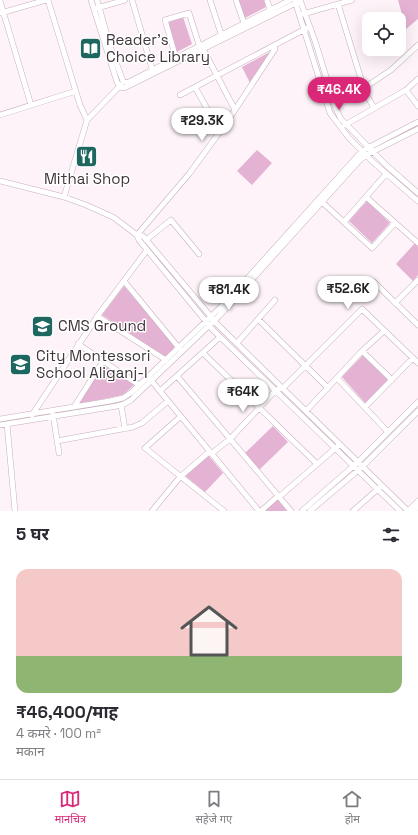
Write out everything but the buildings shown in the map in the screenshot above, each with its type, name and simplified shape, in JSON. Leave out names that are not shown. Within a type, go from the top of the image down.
[{"type":"street","points":[[2,13],[47,0],[76,91],[87,120]]},
{"type":"street","points":[[64,196],[87,120],[120,87],[123,81],[97,8],[91,0]]},
{"type":"street","points":[[97,0],[97,8],[117,82],[120,87]]},
{"type":"street","points":[[97,8],[125,0]]},
{"type":"street","points":[[132,0],[153,72]]},
{"type":"street","points":[[210,0],[222,37]]},
{"type":"street","points":[[236,0],[245,26]]},
{"type":"street","points":[[267,0],[270,10]]},
{"type":"street","points":[[245,26],[270,10],[290,0]]},
{"type":"street","points":[[303,15],[352,0]]},
{"type":"street","points":[[123,81],[127,83],[153,72],[298,1],[307,28],[330,113],[341,128],[362,151],[418,201]]},
{"type":"street","points":[[0,2],[2,13],[31,105]]},
{"type":"street","points":[[338,4],[364,88],[374,108]]},
{"type":"street","points":[[176,58],[165,20],[189,13],[201,48],[235,110]]},
{"type":"street","points":[[180,95],[307,28]]},
{"type":"street","points":[[307,28],[341,119],[386,165],[417,190]]},
{"type":"street","points":[[364,88],[391,70],[418,45]]},
{"type":"street","points":[[137,235],[189,174],[220,132],[275,49],[274,46]]},
{"type":"street","points":[[120,87],[128,87],[176,58],[201,48]]},
{"type":"street","points":[[341,128],[406,90],[418,78]]},
{"type":"street","points":[[195,87],[220,132]]},
{"type":"street","points":[[406,90],[418,106]]},
{"type":"street","points":[[0,115],[76,91]]},
{"type":"street","points":[[270,256],[371,149],[418,122]]},
{"type":"street","points":[[53,414],[74,407],[122,398],[132,392],[139,385],[150,379],[213,319],[362,151],[371,149],[418,129]]},
{"type":"street","points":[[344,222],[386,174]]},
{"type":"street","points":[[0,181],[64,196],[113,218],[137,235],[143,236],[213,319],[363,466],[400,511]]},
{"type":"street","points":[[366,197],[418,243]]},
{"type":"street","points":[[322,202],[372,248],[395,223]]},
{"type":"street","points":[[146,240],[170,220],[198,254]]},
{"type":"street","points":[[137,235],[138,240],[220,337],[353,466],[408,511],[418,501]]},
{"type":"street","points":[[0,425],[33,417],[97,316],[147,250]]},
{"type":"street","points":[[395,303],[418,280]]},
{"type":"street","points":[[124,281],[179,348]]},
{"type":"street","points":[[374,282],[395,303],[417,321]]},
{"type":"street","points":[[237,343],[275,300]]},
{"type":"street","points":[[152,511],[180,476],[230,439],[276,390],[283,388],[362,309],[418,363]]},
{"type":"street","points":[[97,316],[166,360]]},
{"type":"street","points":[[258,319],[328,388]]},
{"type":"street","points":[[0,419],[33,417],[121,405],[131,400],[166,360],[208,324]]},
{"type":"street","points":[[306,411],[362,351],[384,331]]},
{"type":"street","points":[[160,391],[220,337]]},
{"type":"street","points":[[78,344],[139,385]]},
{"type":"street","points":[[362,351],[392,380]]},
{"type":"street","points":[[203,353],[317,464]]},
{"type":"street","points":[[365,407],[413,358]]},
{"type":"street","points":[[74,407],[103,361]]},
{"type":"street","points":[[177,376],[291,511]]},
{"type":"street","points":[[337,378],[388,432]]},
{"type":"street","points":[[150,379],[180,417],[260,511],[279,497],[340,444]]},
{"type":"street","points":[[57,441],[133,428],[142,423],[168,401]]},
{"type":"street","points":[[306,510],[358,462],[418,402]]},
{"type":"street","points":[[121,405],[125,429]]},
{"type":"street","points":[[306,510],[363,466],[418,410]]},
{"type":"street","points":[[53,414],[58,453]]},
{"type":"street","points":[[180,417],[145,448],[224,511]]},
{"type":"street","points":[[7,424],[15,511]]},
{"type":"street","points":[[353,511],[380,487]]},
{"type":"street","points":[[414,511],[418,508]]},
{"type":"shaded area","points":[[237,0],[264,0],[266,7],[243,19]]},
{"type":"shaded area","points":[[398,0],[418,0],[418,19],[406,29],[406,12],[401,12]]},
{"type":"shaded area","points":[[183,17],[192,44],[177,52],[167,23]]},
{"type":"shaded area","points":[[270,52],[250,83],[242,67]]},
{"type":"shaded area","points":[[257,150],[272,163],[252,185],[237,171]]},
{"type":"shaded area","points":[[367,201],[390,223],[372,243],[349,221]]},
{"type":"shaded area","points":[[415,243],[418,247],[418,275],[413,281],[396,264]]},
{"type":"shaded area","points":[[124,286],[176,347],[165,357],[102,315]]},
{"type":"shaded area","points":[[363,355],[388,380],[365,403],[342,377]]},
{"type":"shaded area","points":[[104,365],[134,385],[123,395],[78,404]]},
{"type":"shaded area","points":[[273,426],[288,442],[259,470],[245,453]]},
{"type":"shaded area","points":[[208,455],[223,473],[205,492],[184,475]]},
{"type":"shaded area","points":[[277,499],[287,511],[263,511]]},
{"type":"place","name":"Reader's Choice Library","points":[[90,49]]},
{"type":"place","name":"Mithai Shop","points":[[87,156]]},
{"type":"place","name":"CMS Ground","points":[[43,326]]},
{"type":"place","name":"City Montessori School Aliganj-I","points":[[21,365]]}]
